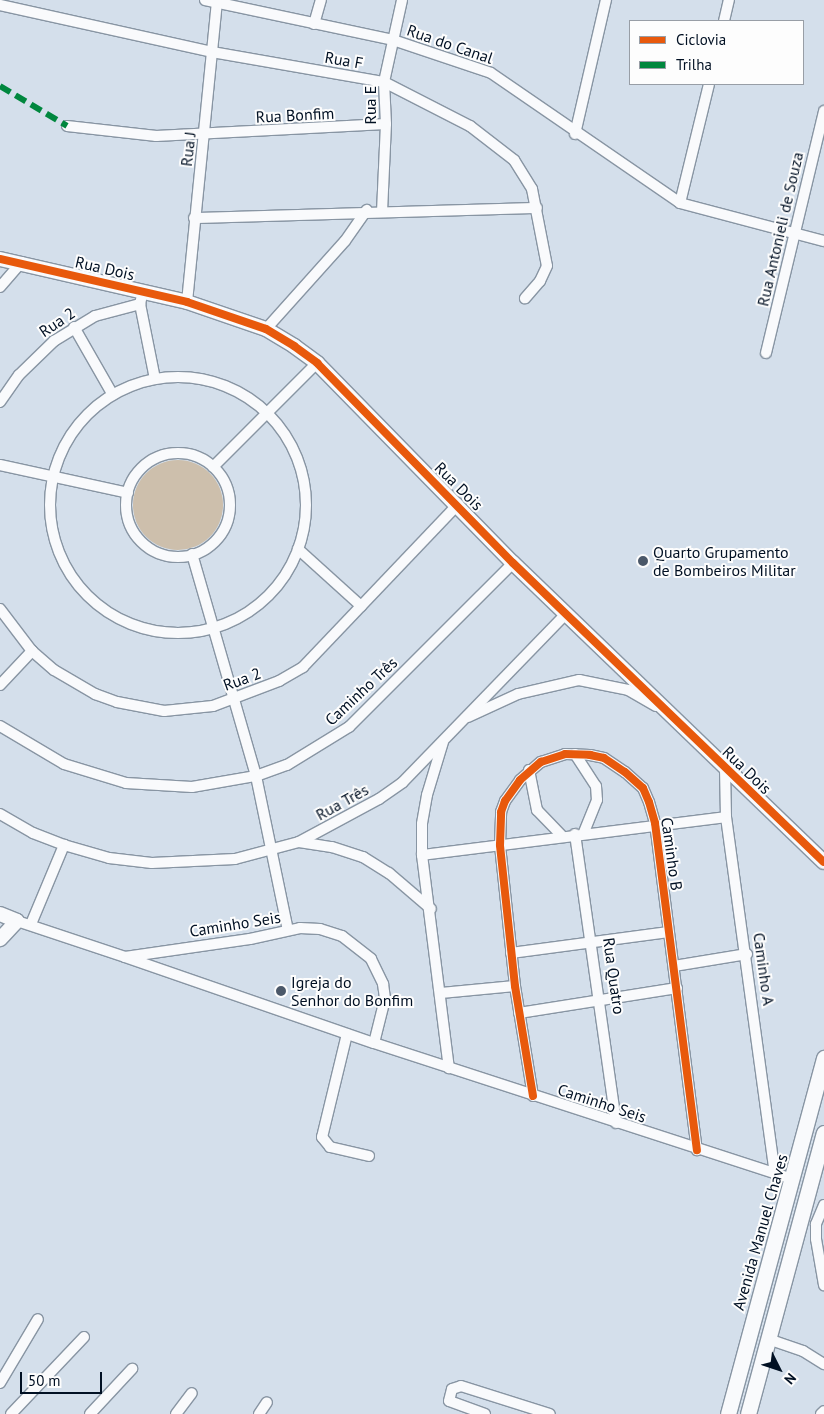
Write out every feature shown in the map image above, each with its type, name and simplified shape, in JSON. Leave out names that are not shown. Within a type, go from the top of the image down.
[{"type":"main road","name":"Avenida Manuel Chaves","points":[[728,1414],[809,1121],[824,1058]]},
{"type":"main road","points":[[748,1414],[824,1133]]},
{"type":"street","name":"Rua do Canal","points":[[205,0],[393,40],[491,74],[575,134],[680,203],[824,241]]},
{"type":"street","points":[[314,24],[321,0]]},
{"type":"street","name":"Rua E","points":[[382,212],[386,124],[384,82],[402,0]]},
{"type":"street","points":[[575,134],[606,0]]},
{"type":"street","points":[[724,20],[729,0]]},
{"type":"street","name":"Rua J","points":[[187,302],[194,218],[205,135],[216,2]]},
{"type":"street","name":"Rua F","points":[[0,5],[212,52],[384,82],[470,126],[514,160],[526,174],[537,208],[547,266],[540,281],[525,298]]},
{"type":"street","points":[[680,203],[709,85]]},
{"type":"street","name":"Rua Antonieli de Souza","points":[[766,353],[793,233],[824,111]]},
{"type":"street","name":"Rua Bonfim","points":[[67,126],[146,136],[205,135],[386,124]]},
{"type":"street","points":[[194,218],[367,210],[382,212],[537,208]]},
{"type":"street","points":[[266,329],[346,241],[367,210]]},
{"type":"street","name":"Rua Dois","points":[[0,259],[22,262],[141,297],[187,302],[266,329],[317,363],[458,504],[513,563],[725,769],[824,862]]},
{"type":"street","points":[[0,287],[22,262]]},
{"type":"street","points":[[141,297],[155,379]]},
{"type":"street","name":"Rua 2","points":[[0,402],[35,357],[74,327],[141,297]]},
{"type":"street","points":[[74,327],[113,395]]},
{"type":"street","points":[[214,467],[266,412],[317,363]]},
{"type":"street","points":[[185,377],[215,382],[242,394],[266,412],[293,448],[303,476],[305,520],[298,549],[284,576],[265,598],[241,616],[213,628],[184,633],[147,629],[113,616],[89,598],[71,575],[53,535],[50,506],[53,476],[63,449],[79,424],[113,395],[155,379],[185,377]]},
{"type":"street","points":[[187,454],[214,467],[227,487],[228,517],[217,538],[192,554],[168,556],[142,542],[128,517],[128,493],[142,468],[163,456],[187,454]]},
{"type":"street","points":[[0,464],[128,493]]},
{"type":"street","name":"Rua 2","points":[[0,609],[32,651],[73,683],[117,702],[164,711],[213,706],[279,681],[302,667],[458,504]]},
{"type":"street","points":[[298,549],[361,606]]},
{"type":"street","points":[[192,554],[231,698],[256,776],[288,930]]},
{"type":"street","name":"Caminho Três","points":[[0,726],[64,764],[126,783],[192,787],[256,776],[287,765],[348,727],[513,563]]},
{"type":"street","name":"Rua Três","points":[[0,814],[33,833],[64,845],[109,858],[152,863],[235,859],[272,852],[299,842],[395,787],[566,614]]},
{"type":"street","points":[[0,685],[32,651]]},
{"type":"street","points":[[462,719],[518,694],[578,680],[628,690],[666,711]]},
{"type":"street","points":[[444,739],[422,824],[422,855],[431,909],[449,1068]]},
{"type":"street","points":[[575,754],[590,773],[596,793],[594,814],[579,833]]},
{"type":"street","name":"Caminho B","points":[[533,1096],[511,953],[500,845],[501,812],[505,800],[529,770],[554,757],[575,754],[604,758],[625,772],[643,788],[655,823],[697,1150]]},
{"type":"street","name":"Caminho A","points":[[725,769],[726,817],[747,954],[775,1174]]},
{"type":"street","points":[[529,770],[537,810],[562,836]]},
{"type":"street","points":[[422,855],[655,823],[726,817]]},
{"type":"street","name":"Rua Quatro","points":[[579,833],[616,1123]]},
{"type":"street","points":[[299,842],[332,847],[363,857],[389,873],[431,909]]},
{"type":"street","points":[[0,940],[24,922],[64,845]]},
{"type":"street","points":[[0,914],[24,922]]},
{"type":"street","name":"Caminho Seis","points":[[24,922],[346,1034],[697,1150],[792,1179]]},
{"type":"street","name":"Caminho Seis","points":[[125,958],[288,930],[320,929],[342,936],[371,959],[379,971],[385,998],[374,1043]]},
{"type":"street","points":[[511,953],[669,932]]},
{"type":"street","points":[[674,966],[747,954]]},
{"type":"street","points":[[441,993],[515,986]]},
{"type":"street","points":[[519,1013],[676,988]]},
{"type":"street","points":[[346,1034],[322,1137],[330,1147],[369,1156]]},
{"type":"street","points":[[809,1121],[824,1129]]},
{"type":"street","points":[[824,1205],[816,1224],[824,1285]]},
{"type":"street","points":[[0,1383],[38,1320]]},
{"type":"street","points":[[11,1414],[84,1337]]},
{"type":"street","points":[[768,1339],[803,1351],[824,1364]]},
{"type":"street","points":[[90,1414],[132,1369]]},
{"type":"street","points":[[485,1414],[449,1401],[452,1389],[460,1386],[550,1414]]},
{"type":"street","points":[[176,1414],[192,1393]]},
{"type":"street","points":[[259,1414],[267,1402]]},
{"type":"shaded area","points":[[178,460],[195,463],[210,473],[220,488],[223,505],[220,522],[210,537],[195,547],[178,550],[161,547],[146,537],[136,522],[133,505],[136,488],[146,473],[161,463]]},
{"type":"marked path","points":[[0,86],[67,126]]},
{"type":"cycle path","points":[[0,259],[187,302],[266,329],[294,346],[317,363],[513,563],[824,862]]},
{"type":"cycle path","points":[[533,1096],[515,986],[500,845],[501,812],[505,801],[520,780],[541,762],[565,754],[590,755],[604,758],[625,772],[643,788],[655,823],[697,1150]]},
{"type":"place","name":"Quarto Grupamento de Bombeiros Militar","points":[[643,561]]},
{"type":"place","name":"Igreja do Senhor do Bonfim","points":[[281,991]]}]
